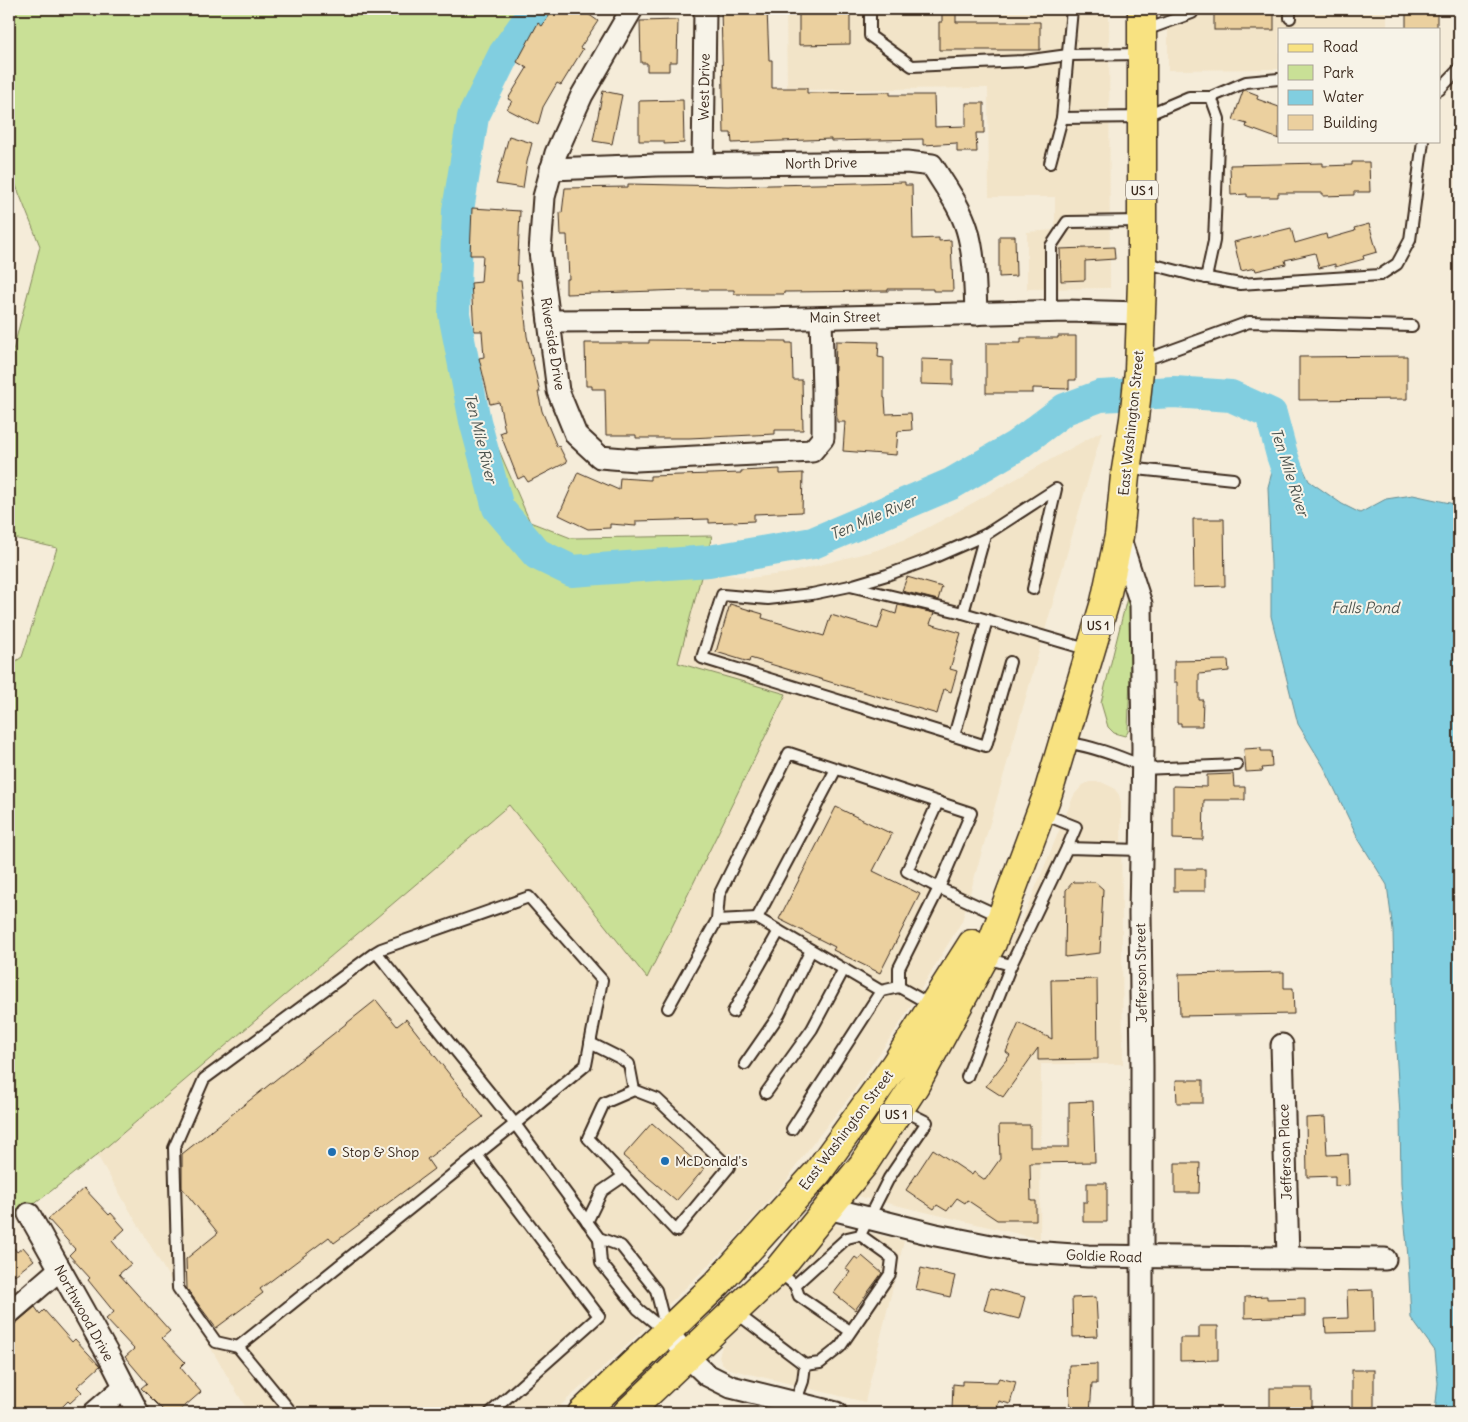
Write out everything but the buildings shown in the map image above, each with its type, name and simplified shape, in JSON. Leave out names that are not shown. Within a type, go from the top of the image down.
[{"type":"main road","name":"East Washington Street","points":[[627,1413],[734,1312],[786,1278],[828,1208],[863,1165],[915,1085],[992,943],[1038,819],[1063,742],[1105,602],[1119,536],[1139,366],[1142,262],[1142,32]]},
{"type":"main road","name":"East Washington Street","points":[[582,1413],[717,1284],[818,1172],[895,1064],[966,955],[1038,819]]},
{"type":"street","name":"Riverside Drive","points":[[632,9],[582,95],[556,153],[544,197],[540,252],[548,321],[558,391],[576,435],[600,457],[636,460],[812,452],[823,438],[824,391],[821,318]]},
{"type":"street","name":"West Drive","points":[[703,165],[705,9]]},
{"type":"street","name":"North Drive","points":[[552,169],[657,165],[907,162],[932,165],[952,196],[967,229],[974,270],[976,314]]},
{"type":"street","name":"Main Street","points":[[548,321],[821,318],[1051,312],[1141,313]]},
{"type":"street","name":"Jefferson Street","points":[[1119,536],[1141,604],[1142,1413]]},
{"type":"street","name":"Jefferson Place","points":[[1282,1045],[1288,1258]]},
{"type":"street","name":"Goldie Road","points":[[828,1208],[864,1227],[936,1235],[1016,1251],[1088,1256],[1385,1259]]},
{"type":"street","name":"Northwood Drive","points":[[29,1214],[138,1413]]},
{"type":"street","points":[[9,1313],[60,1269]]},
{"type":"street","points":[[667,1332],[707,1376],[731,1387],[757,1404],[795,1403],[836,1413]]},
{"type":"street","points":[[94,1413],[124,1387]]},
{"type":"lane","points":[[870,9],[870,36],[912,66],[1024,61],[1068,55],[1142,32],[1192,13],[1192,9]]},
{"type":"lane","points":[[1050,163],[1062,118],[1072,9]]},
{"type":"lane","points":[[1440,89],[1459,69]]},
{"type":"lane","points":[[1062,118],[1142,117],[1190,97],[1211,97],[1246,82],[1278,80]]},
{"type":"lane","points":[[1206,278],[1214,241],[1219,129],[1219,119],[1211,97]]},
{"type":"lane","points":[[1142,262],[1206,278],[1240,284],[1380,275],[1397,264],[1410,240],[1423,142]]},
{"type":"lane","points":[[1051,312],[1051,246],[1067,222],[1142,221]]},
{"type":"lane","points":[[1139,366],[1249,322],[1412,326]]},
{"type":"lane","points":[[1126,468],[1233,480]]},
{"type":"lane","points":[[1010,662],[986,746],[702,658],[722,595],[768,599],[812,594],[850,586],[928,560],[985,534],[1056,489],[1033,589]]},
{"type":"lane","points":[[963,613],[985,534]]},
{"type":"lane","points":[[850,586],[963,613],[1091,650]]},
{"type":"lane","points":[[954,736],[987,620]]},
{"type":"lane","points":[[1063,742],[1086,745],[1113,754],[1142,768],[1237,764]]},
{"type":"lane","points":[[668,1008],[717,920],[719,895],[789,753],[971,813],[940,888],[899,968],[899,987]]},
{"type":"lane","points":[[757,918],[836,769]]},
{"type":"lane","points":[[938,802],[907,871],[989,911]]},
{"type":"lane","points":[[967,1077],[1012,965],[1076,827],[1038,819]]},
{"type":"lane","points":[[1067,848],[1141,850]]},
{"type":"lane","points":[[238,1347],[477,1156],[586,1064],[602,980],[528,897],[381,949],[204,1079],[174,1148],[178,1288],[216,1342],[238,1347],[292,1413]]},
{"type":"lane","points":[[717,920],[757,918],[881,991],[899,987],[933,1006]]},
{"type":"lane","points":[[733,1012],[778,931]]},
{"type":"lane","points":[[745,1064],[778,1015],[810,950]]},
{"type":"lane","points":[[376,952],[515,1124],[599,1238],[620,1246],[656,1290],[667,1332]]},
{"type":"lane","points":[[984,958],[1012,965]]},
{"type":"lane","points":[[766,1093],[812,1029],[844,969]]},
{"type":"lane","points":[[792,1129],[881,991]]},
{"type":"lane","points":[[590,1043],[629,1064],[634,1090]]},
{"type":"lane","points":[[634,1090],[657,1100],[729,1167],[676,1231],[588,1138],[604,1103],[634,1090]]},
{"type":"lane","points":[[850,1331],[799,1296],[786,1278],[864,1227],[889,1178],[926,1122],[900,1109]]},
{"type":"lane","points":[[477,1156],[599,1316],[490,1413]]},
{"type":"lane","points":[[587,1222],[602,1191],[624,1176]]},
{"type":"lane","points":[[734,1312],[805,1365],[820,1363],[840,1347],[890,1274],[892,1258],[864,1227]]},
{"type":"lane","points":[[599,1238],[600,1263],[638,1309],[667,1332]]},
{"type":"lane","points":[[795,1403],[803,1381],[805,1365]]},
{"type":"shaded area","points":[[786,9],[1109,9],[1110,288],[1027,289],[1027,232],[1055,230],[1055,197],[989,197],[988,88],[787,90]]},
{"type":"shaded area","points":[[1168,9],[1387,9],[1387,28],[1278,28],[1278,69],[1168,70]]},
{"type":"shaded area","points":[[1102,431],[962,921],[899,1025],[851,1095],[800,1160],[787,1180],[730,1244],[620,1352],[552,1413],[249,1413],[97,1155],[509,805],[647,977],[786,694],[678,663],[702,571],[750,578],[789,573],[877,550],[906,539],[944,519]]},
{"type":"shaded area","points":[[1089,782],[1101,782],[1114,788],[1119,795],[1121,803],[1123,1064],[1041,1064],[1040,1239],[853,1195],[927,1089],[963,1029],[1025,913],[1074,795],[1083,785]]},
{"type":"shaded area","points":[[831,1224],[904,1241],[865,1402],[729,1369],[722,1364],[719,1356],[722,1346]]},
{"type":"green space","points":[[9,9],[548,9],[487,105],[462,287],[485,418],[530,522],[571,538],[712,536],[678,663],[786,694],[647,978],[509,805],[97,1155],[9,1224],[9,666],[22,657],[57,548],[9,537],[9,366],[40,246],[9,168]]},
{"type":"green space","points":[[1133,592],[1128,732],[1125,736],[1114,733],[1108,727],[1101,703],[1128,594]]},
{"type":"water","name":"Falls Pond","points":[[1295,451],[1309,481],[1342,504],[1360,513],[1386,499],[1413,495],[1459,505],[1459,1413],[1435,1413],[1438,1383],[1435,1351],[1411,1318],[1408,1257],[1401,1184],[1393,930],[1387,885],[1359,840],[1324,767],[1298,724],[1271,616],[1268,487],[1275,461],[1282,455]]},
{"type":"waterway","name":"Ten Mile River","points":[[536,9],[504,54],[473,117],[458,210],[454,314],[475,421],[498,508],[537,554],[572,571],[709,561],[813,543],[951,484],[1016,446],[1065,409],[1100,396],[1174,392],[1231,396],[1271,414],[1296,496]]},
{"type":"place","name":"Stop & Shop","points":[[332,1152]]},
{"type":"place","name":"McDonald's","points":[[665,1161]]}]
